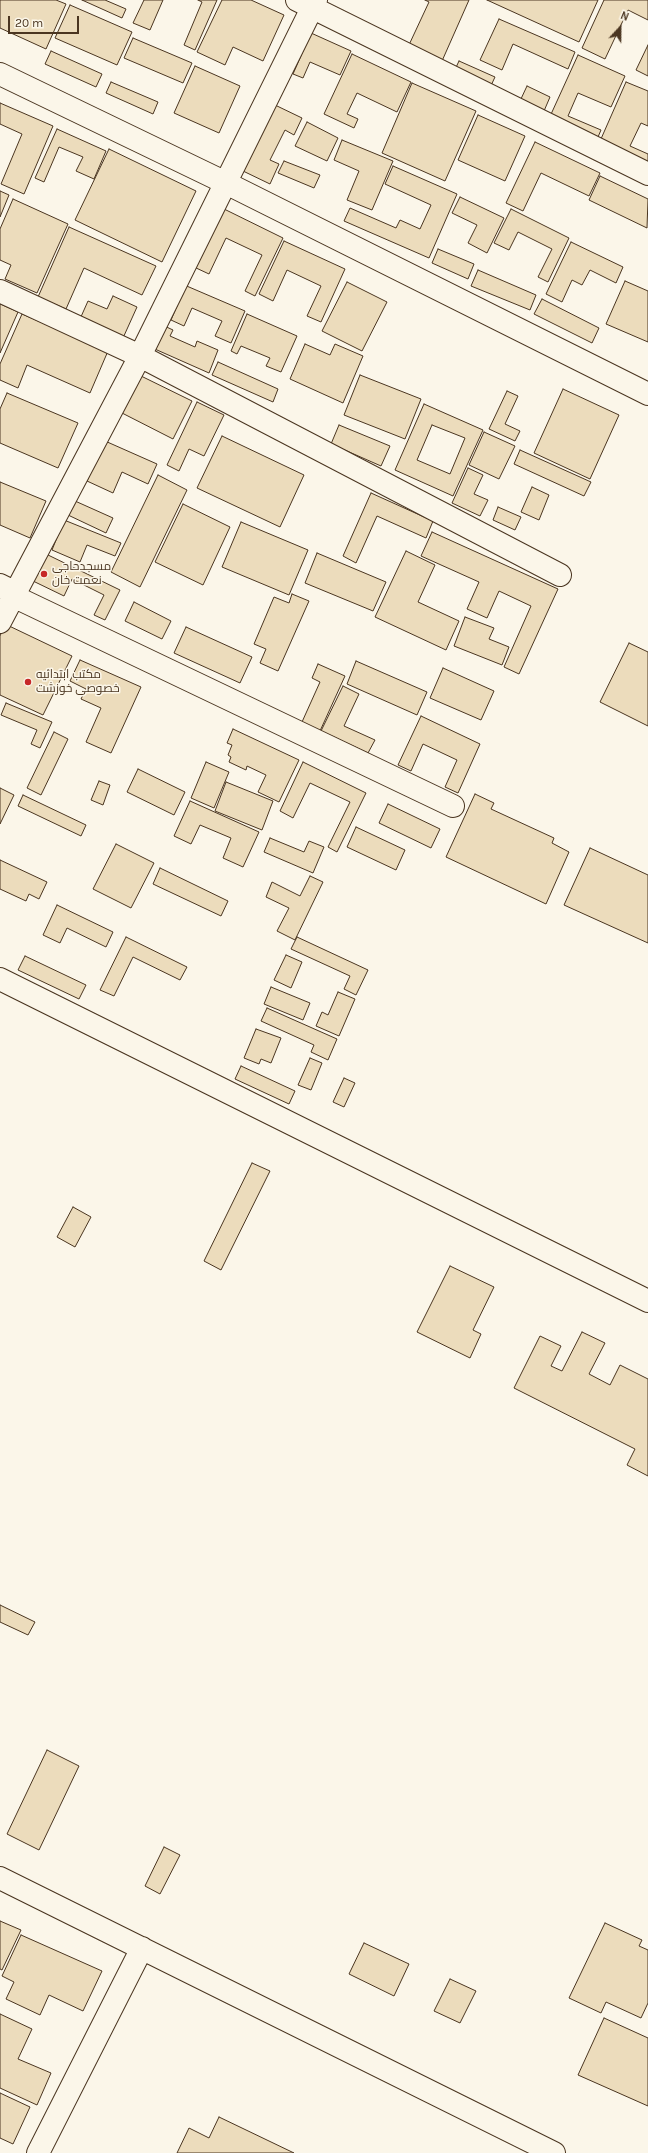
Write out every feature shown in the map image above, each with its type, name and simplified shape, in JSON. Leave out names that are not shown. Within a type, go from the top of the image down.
[{"type":"street","points":[[0,622],[7,590],[140,356],[226,183],[309,2],[648,174]]},
{"type":"street","points":[[0,74],[226,183],[648,394]]},
{"type":"street","points":[[0,291],[140,356],[560,575]]},
{"type":"street","points":[[7,590],[453,806]]},
{"type":"street","points":[[0,979],[648,1301]]},
{"type":"street","points":[[0,1878],[554,2153]]},
{"type":"street","points":[[38,2153],[142,1948]]},
{"type":"building","points":[[0,0],[56,0],[66,4],[46,49],[0,28]]},
{"type":"building","points":[[82,0],[105,0],[126,9],[122,18]]},
{"type":"building","points":[[144,0],[163,0],[150,30],[133,23]]},
{"type":"building","points":[[198,0],[217,0],[195,50],[184,45],[202,2]]},
{"type":"building","points":[[222,0],[251,0],[284,15],[263,61],[233,47],[225,65],[197,52]]},
{"type":"building","points":[[425,0],[469,0],[442,61],[408,47],[429,2]]},
{"type":"building","points":[[487,0],[598,0],[579,42]]},
{"type":"building","points":[[604,0],[648,0],[648,20],[628,10],[605,59],[582,48]]},
{"type":"building","points":[[70,5],[132,32],[117,65],[55,38]]},
{"type":"building","points":[[499,19],[575,52],[568,69],[513,44],[502,70],[480,60]]},
{"type":"building","points":[[311,33],[351,51],[340,75],[310,62],[303,78],[293,74]]},
{"type":"building","points":[[133,38],[192,63],[183,83],[124,58]]},
{"type":"building","points":[[648,45],[648,76],[636,70]]},
{"type":"building","points":[[51,51],[102,74],[96,87],[45,64]]},
{"type":"building","points":[[352,54],[411,82],[397,112],[357,93],[347,114],[358,119],[354,128],[324,114]]},
{"type":"building","points":[[578,55],[625,76],[611,107],[578,93],[568,116],[601,130],[595,144],[547,123]]},
{"type":"building","points":[[459,61],[495,77],[488,92],[452,76]]},
{"type":"building","points":[[195,66],[240,86],[219,133],[174,113]]},
{"type":"building","points":[[111,82],[158,102],[153,114],[106,93]]},
{"type":"building","points":[[626,82],[648,91],[648,126],[641,123],[630,146],[648,154],[648,166],[597,148]]},
{"type":"building","points":[[412,83],[476,111],[445,181],[382,153]]},
{"type":"building","points":[[527,86],[550,97],[544,111],[520,101]]},
{"type":"building","points":[[0,103],[53,126],[24,194],[1,184],[22,134],[0,124]]},
{"type":"building","points":[[275,105],[302,118],[294,135],[285,130],[270,160],[279,164],[270,184],[243,171]]},
{"type":"building","points":[[478,115],[525,136],[505,181],[458,160]]},
{"type":"building","points":[[307,122],[338,138],[327,161],[295,146]]},
{"type":"building","points":[[57,129],[106,151],[94,179],[76,171],[83,157],[59,147],[44,182],[35,178]]},
{"type":"building","points":[[342,140],[393,161],[372,210],[347,200],[359,171],[334,160]]},
{"type":"building","points":[[535,142],[600,173],[589,196],[541,173],[523,211],[506,203]]},
{"type":"building","points":[[109,149],[196,191],[162,262],[75,220]]},
{"type":"building","points":[[284,161],[320,175],[314,188],[278,173]]},
{"type":"building","points":[[393,166],[457,194],[429,258],[344,221],[350,208],[396,228],[400,220],[420,229],[431,205],[385,184]]},
{"type":"building","points":[[600,176],[648,199],[647,228],[589,200]]},
{"type":"building","points":[[0,191],[9,195],[0,217]]},
{"type":"building","points":[[460,197],[504,218],[487,253],[468,243],[477,225],[452,213]]},
{"type":"building","points":[[13,199],[68,224],[37,293],[5,279],[11,265],[0,260],[0,229]]},
{"type":"building","points":[[222,208],[283,238],[255,296],[245,291],[262,255],[226,238],[209,274],[194,267]]},
{"type":"building","points":[[511,209],[569,238],[548,282],[538,277],[552,249],[518,232],[509,250],[494,243]]},
{"type":"building","points":[[69,227],[156,266],[142,295],[84,268],[66,309],[38,297]]},
{"type":"building","points":[[284,241],[345,269],[321,322],[307,316],[321,286],[287,270],[273,301],[259,294]]},
{"type":"building","points":[[571,242],[623,267],[616,283],[590,270],[582,285],[572,280],[562,302],[546,294]]},
{"type":"building","points":[[438,249],[474,264],[468,279],[432,263]]},
{"type":"building","points":[[478,270],[536,295],[530,310],[471,286]]},
{"type":"building","points":[[625,281],[648,291],[648,342],[606,324]]},
{"type":"building","points":[[347,282],[387,302],[362,351],[322,331]]},
{"type":"building","points":[[182,284],[245,311],[231,343],[215,336],[222,321],[192,308],[184,326],[171,320],[177,306],[173,304]]},
{"type":"building","points":[[113,296],[137,307],[123,338],[80,319],[88,301],[107,309]]},
{"type":"building","points":[[542,299],[599,328],[592,343],[534,314]]},
{"type":"building","points":[[0,304],[18,312],[0,353]]},
{"type":"building","points":[[22,314],[108,351],[90,393],[27,365],[18,388],[0,380],[0,364]]},
{"type":"building","points":[[247,314],[297,336],[281,372],[266,366],[270,358],[241,346],[237,354],[231,351]]},
{"type":"building","points":[[158,323],[173,330],[170,336],[195,347],[197,341],[218,350],[209,373],[148,346]]},
{"type":"building","points":[[305,344],[330,355],[335,344],[363,356],[343,403],[290,379]]},
{"type":"building","points":[[218,362],[278,389],[273,402],[212,375]]},
{"type":"building","points":[[360,375],[421,399],[405,439],[344,415]]},
{"type":"building","points":[[141,376],[192,401],[173,439],[122,413]]},
{"type":"building","points":[[563,389],[619,415],[590,479],[534,453]]},
{"type":"building","points":[[507,391],[518,396],[505,424],[520,431],[515,441],[489,429]]},
{"type":"building","points":[[7,393],[78,423],[58,468],[0,443],[0,409]]},
{"type":"building","points":[[197,402],[224,415],[204,456],[189,449],[179,471],[167,465]]},
{"type":"building","points":[[424,404],[483,430],[453,496],[395,470]],"holes":[[[432,425],[465,438],[450,474],[417,460]]]},
{"type":"building","points":[[339,425],[390,446],[381,466],[331,444]]},
{"type":"building","points":[[484,432],[515,446],[499,479],[469,465]]},
{"type":"building","points":[[222,436],[304,475],[280,527],[197,488]]},
{"type":"building","points":[[105,441],[157,464],[148,484],[122,472],[113,493],[87,481]]},
{"type":"building","points":[[520,450],[591,482],[584,496],[514,464]]},
{"type":"building","points":[[468,468],[483,475],[474,494],[488,500],[480,516],[452,503]]},
{"type":"building","points":[[158,475],[187,490],[140,587],[111,572]]},
{"type":"building","points":[[0,482],[46,501],[30,538],[0,525]]},
{"type":"building","points":[[532,487],[549,495],[539,520],[521,512]]},
{"type":"building","points":[[371,493],[433,521],[426,538],[377,516],[356,563],[343,556]]},
{"type":"building","points":[[75,501],[113,518],[106,533],[68,515]]},
{"type":"building","points":[[183,504],[230,527],[203,585],[155,562]]},
{"type":"building","points":[[498,507],[521,517],[515,530],[493,520]]},
{"type":"building","points":[[64,520],[121,543],[115,556],[87,545],[80,562],[52,550]]},
{"type":"building","points":[[241,522],[308,550],[289,595],[222,567]]},
{"type":"building","points":[[432,532],[558,589],[519,674],[504,667],[531,606],[499,591],[487,618],[467,609],[479,582],[421,556]]},
{"type":"building","points":[[406,551],[435,565],[418,602],[459,621],[446,650],[375,617]]},
{"type":"building","points":[[317,553],[386,582],[373,611],[305,583]]},
{"type":"building","points":[[46,554],[120,590],[105,620],[94,615],[104,595],[72,579],[64,596],[33,581]]},
{"type":"building","points":[[292,594],[309,601],[278,671],[260,663],[266,649],[254,644],[274,597],[289,603]]},
{"type":"building","points":[[134,602],[171,621],[162,639],[125,621]]},
{"type":"building","points":[[465,617],[494,628],[489,639],[509,647],[502,665],[454,646]]},
{"type":"building","points":[[5,624],[72,656],[43,715],[0,695],[0,636]]},
{"type":"building","points":[[186,627],[252,657],[240,683],[174,653]]},
{"type":"building","points":[[629,643],[648,652],[648,726],[600,702]]},
{"type":"building","points":[[80,660],[141,687],[111,753],[86,742],[101,708],[81,699],[86,689],[70,681]]},
{"type":"building","points":[[356,661],[427,692],[417,715],[347,684]]},
{"type":"building","points":[[318,664],[345,676],[320,731],[302,722],[320,682],[312,678]]},
{"type":"building","points":[[443,668],[494,691],[481,720],[430,698]]},
{"type":"building","points":[[343,686],[359,694],[344,726],[375,740],[368,753],[321,731]]},
{"type":"building","points":[[6,703],[52,722],[40,748],[31,744],[37,730],[1,715]]},
{"type":"building","points":[[421,716],[480,744],[458,793],[445,787],[457,760],[423,744],[411,771],[398,765]]},
{"type":"building","points":[[233,729],[299,760],[279,802],[258,792],[266,775],[247,766],[246,770],[229,762],[231,757],[228,755],[232,745],[227,743]]},
{"type":"building","points":[[54,732],[68,739],[41,795],[27,788]]},
{"type":"building","points":[[206,762],[229,772],[214,808],[191,798]]},
{"type":"building","points":[[303,762],[366,793],[337,852],[328,847],[350,802],[310,783],[293,818],[280,811]]},
{"type":"building","points":[[138,769],[185,792],[174,815],[127,792]]},
{"type":"building","points":[[99,781],[110,785],[103,805],[91,800]]},
{"type":"building","points":[[226,782],[273,801],[262,830],[215,811]]},
{"type":"building","points":[[0,788],[14,795],[0,824]]},
{"type":"building","points":[[475,794],[494,803],[491,809],[554,838],[552,843],[569,852],[546,904],[446,857]]},
{"type":"building","points":[[23,795],[86,825],[81,836],[18,806]]},
{"type":"building","points":[[190,801],[259,832],[243,867],[223,858],[231,838],[200,825],[191,844],[174,836]]},
{"type":"building","points":[[388,804],[440,829],[431,848],[379,823]]},
{"type":"building","points":[[356,827],[405,850],[396,870],[347,847]]},
{"type":"building","points":[[270,838],[304,852],[309,841],[324,847],[313,873],[264,852]]},
{"type":"building","points":[[116,844],[154,863],[131,908],[93,889]]},
{"type":"building","points":[[590,848],[648,875],[648,943],[564,905]]},
{"type":"building","points":[[0,860],[47,882],[39,899],[29,894],[26,901],[0,889]]},
{"type":"building","points":[[160,868],[228,901],[221,916],[153,884]]},
{"type":"building","points":[[310,876],[323,882],[295,940],[277,931],[289,908],[266,897],[272,882],[300,896]]},
{"type":"building","points":[[57,905],[113,932],[106,947],[67,928],[60,943],[43,935]]},
{"type":"building","points":[[126,937],[187,967],[180,980],[133,957],[114,996],[100,990]]},
{"type":"building","points":[[297,937],[368,970],[356,995],[344,989],[350,976],[291,949]]},
{"type":"building","points":[[286,955],[302,962],[291,988],[274,980]]},
{"type":"building","points":[[25,956],[86,985],[79,999],[18,970]]},
{"type":"building","points":[[271,987],[310,1003],[303,1020],[264,1004]]},
{"type":"building","points":[[338,992],[355,999],[339,1036],[316,1026],[322,1012],[328,1015]]},
{"type":"building","points":[[267,1008],[337,1039],[328,1060],[311,1052],[314,1045],[261,1021]]},
{"type":"building","points":[[256,1029],[281,1038],[271,1063],[261,1059],[259,1064],[244,1058]]},
{"type":"building","points":[[310,1058],[322,1063],[311,1090],[298,1085]]},
{"type":"building","points":[[241,1066],[295,1091],[289,1104],[235,1079]]},
{"type":"building","points":[[344,1078],[355,1083],[344,1107],[333,1102]]},
{"type":"building","points":[[252,1163],[270,1171],[221,1270],[204,1261]]},
{"type":"building","points":[[73,1207],[91,1217],[75,1247],[57,1237]]},
{"type":"building","points":[[450,1266],[494,1287],[473,1330],[481,1334],[470,1358],[417,1332]]},
{"type":"building","points":[[582,1332],[605,1343],[589,1374],[610,1385],[620,1365],[648,1379],[648,1476],[627,1465],[635,1449],[514,1388],[540,1336],[561,1346],[551,1366],[562,1371]]},
{"type":"building","points":[[0,1605],[35,1622],[28,1635],[0,1622]]},
{"type":"building","points":[[47,1750],[79,1766],[39,1850],[7,1834]]},
{"type":"building","points":[[164,1847],[180,1855],[160,1894],[145,1886]]},
{"type":"building","points":[[0,1921],[21,1930],[2,1970],[0,1969]]},
{"type":"building","points":[[605,1923],[642,1940],[639,1946],[648,1950],[648,2003],[641,2018],[606,2002],[601,2013],[569,1998]]},
{"type":"building","points":[[21,1935],[102,1971],[83,2011],[49,1995],[40,2015],[6,1999],[14,1982],[2,1976]]},
{"type":"building","points":[[364,1943],[409,1964],[394,1996],[349,1974]]},
{"type":"building","points":[[450,1979],[476,1991],[460,2023],[434,2011]]},
{"type":"building","points":[[0,2014],[32,2029],[18,2059],[51,2073],[37,2105],[0,2088]]},
{"type":"building","points":[[604,2018],[648,2038],[648,2106],[578,2075]]},
{"type":"building","points":[[0,2093],[30,2107],[13,2144],[0,2138]]},
{"type":"building","points":[[219,2117],[294,2153],[177,2153],[189,2128],[209,2138]]},
{"type":"place","name":"مسجدحاجی نعمت خان","points":[[44,574]]},
{"type":"place","name":"مکتب ابتدائیه خصوصی خوزشت","points":[[28,682]]}]
